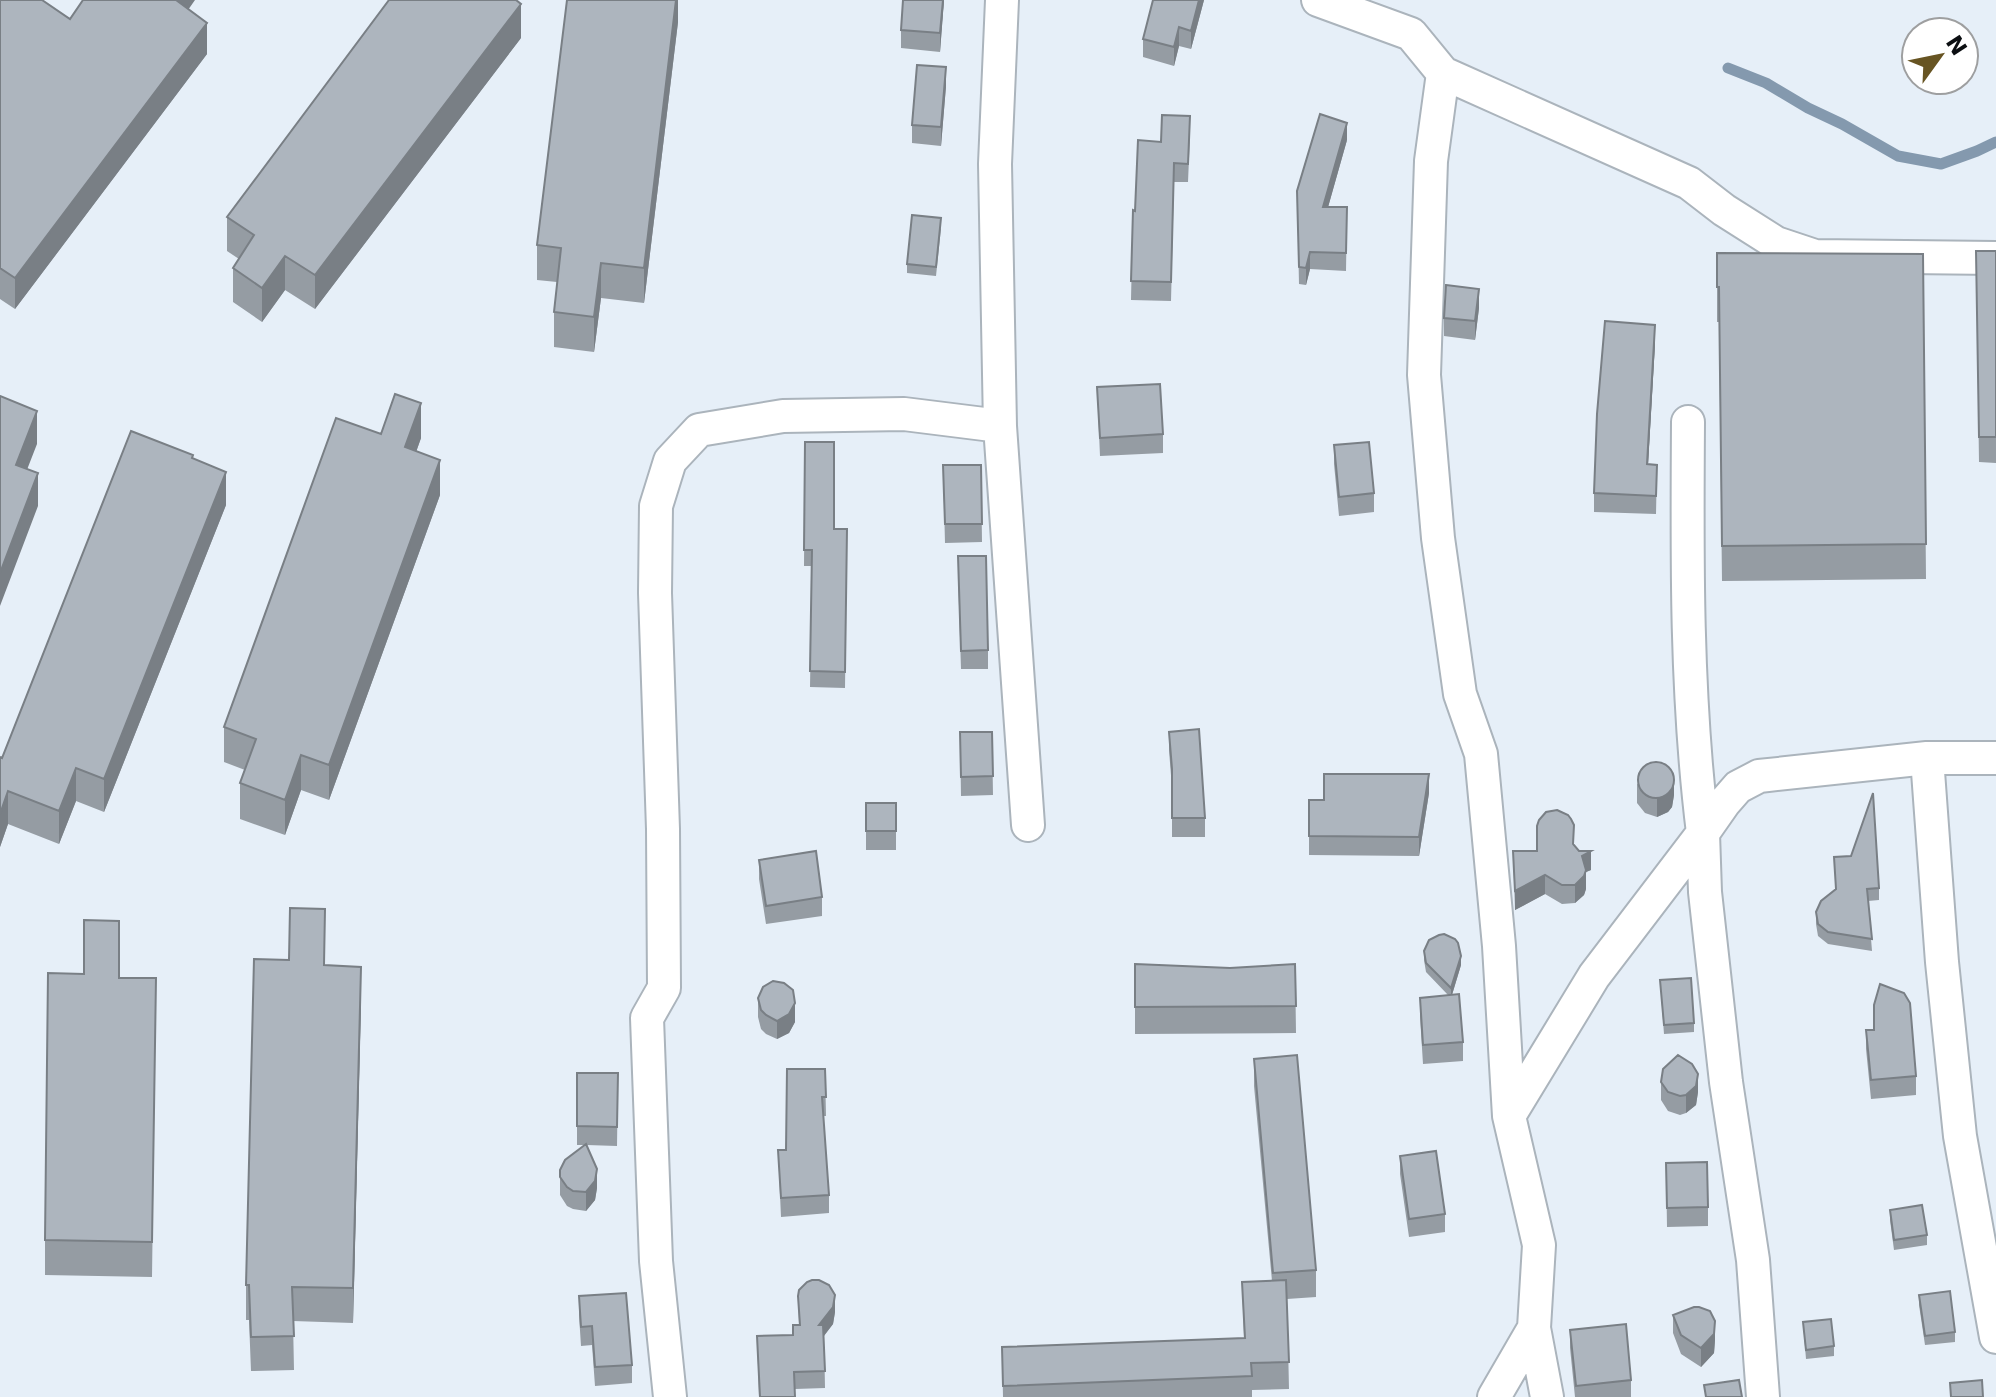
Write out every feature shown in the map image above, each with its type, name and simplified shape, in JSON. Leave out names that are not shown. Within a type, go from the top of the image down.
[{"type":"street","points":[[1002,0],[995,164],[1000,426],[1028,825]]},
{"type":"street","points":[[1318,0],[1411,34],[1443,73],[1689,183],[1776,243],[1815,256],[1996,258]]},
{"type":"street","points":[[1443,73],[1431,161],[1424,375],[1438,538],[1460,694],[1481,754],[1499,946],[1509,1116],[1539,1245],[1534,1328],[1547,1397]]},
{"type":"street","points":[[670,1397],[656,1261],[647,1018],[664,988],[655,535],[656,506],[670,461],[699,430],[783,416],[904,414],[1000,426]]},
{"type":"street","points":[[1688,422],[1687,604],[1696,778],[1726,1082],[1753,1260],[1763,1397]]},
{"type":"street","points":[[1509,1116],[1594,976],[1738,787],[1759,776],[1927,758],[1996,758]]},
{"type":"street","points":[[1927,758],[1942,962],[1960,1136],[1996,1337]]},
{"type":"street","points":[[1494,1397],[1534,1328]]},
{"type":"building","points":[[0,0],[42,0],[70,19],[83,0],[176,0],[207,23],[15,278],[0,268]]},
{"type":"building","points":[[389,0],[516,0],[521,4],[315,275],[285,256],[262,288],[233,268],[254,235],[227,217]]},
{"type":"building","points":[[567,0],[676,0],[644,268],[601,263],[594,317],[554,312],[561,248],[537,245]]},
{"type":"building","points":[[903,0],[943,0],[940,33],[901,30]]},
{"type":"building","points":[[1153,0],[1199,0],[1191,31],[1179,27],[1174,47],[1143,39]]},
{"type":"building","points":[[917,65],[946,67],[941,127],[912,125]]},
{"type":"building","points":[[1320,114],[1347,123],[1323,207],[1347,207],[1346,253],[1310,252],[1306,268],[1299,267],[1297,191]]},
{"type":"building","points":[[1162,115],[1190,116],[1188,164],[1174,163],[1171,282],[1131,281],[1138,140],[1161,142]]},
{"type":"building","points":[[912,215],[941,218],[936,267],[907,264]]},
{"type":"building","points":[[1976,251],[1996,251],[1996,437],[1979,437]]},
{"type":"building","points":[[1717,253],[1923,254],[1926,544],[1722,546]]},
{"type":"building","points":[[1446,285],[1479,289],[1475,321],[1444,318]]},
{"type":"building","points":[[1605,321],[1655,325],[1647,464],[1657,465],[1656,496],[1594,493]]},
{"type":"building","points":[[1160,384],[1163,434],[1100,438],[1097,387]]},
{"type":"building","points":[[395,394],[421,403],[405,447],[440,460],[329,765],[301,755],[285,800],[240,783],[256,739],[224,727],[336,418],[381,434]]},
{"type":"building","points":[[0,396],[37,411],[16,465],[38,473],[0,573]]},
{"type":"building","points":[[131,431],[193,455],[192,458],[226,472],[104,779],[76,768],[59,811],[8,791],[0,814],[0,757]]},
{"type":"building","points":[[805,442],[834,442],[834,529],[847,529],[845,672],[810,671],[812,550],[804,550]]},
{"type":"building","points":[[1369,442],[1374,493],[1339,497],[1334,445]]},
{"type":"building","points":[[943,465],[981,465],[982,524],[945,524]]},
{"type":"building","points":[[958,556],[986,556],[988,650],[961,651]]},
{"type":"building","points":[[1199,729],[1205,818],[1172,818],[1169,732]]},
{"type":"building","points":[[960,732],[992,732],[993,776],[961,777]]},
{"type":"building","points":[[1656,762],[1669,767],[1674,780],[1669,793],[1656,798],[1643,793],[1638,780],[1643,767]]},
{"type":"building","points":[[1324,774],[1429,774],[1419,837],[1309,836],[1309,800],[1324,800]]},
{"type":"building","points":[[1873,793],[1879,888],[1867,889],[1872,939],[1828,932],[1818,924],[1816,912],[1821,901],[1836,889],[1834,857],[1851,856]]},
{"type":"building","points":[[866,803],[896,803],[896,831],[866,831]]},
{"type":"building","points":[[1557,810],[1568,815],[1574,825],[1573,844],[1579,851],[1591,851],[1582,856],[1586,870],[1584,876],[1575,885],[1562,885],[1545,875],[1515,891],[1513,851],[1537,851],[1539,820],[1546,812]]},
{"type":"building","points":[[816,851],[822,897],[766,906],[759,860]]},
{"type":"building","points":[[290,908],[325,909],[324,965],[361,967],[353,1288],[292,1287],[294,1336],[251,1337],[249,1285],[246,1285],[254,959],[289,960]]},
{"type":"building","points":[[84,920],[119,921],[119,978],[156,978],[152,1242],[45,1240],[48,973],[84,974]]},
{"type":"building","points":[[1444,934],[1455,939],[1461,956],[1451,988],[1426,963],[1424,951],[1429,940]]},
{"type":"building","points":[[1135,964],[1230,968],[1295,964],[1296,1006],[1135,1007]]},
{"type":"building","points":[[1691,978],[1694,1023],[1664,1025],[1660,980]]},
{"type":"building","points":[[773,981],[784,983],[793,990],[795,1003],[789,1014],[777,1021],[761,1010],[758,998],[763,987]]},
{"type":"building","points":[[1880,984],[1904,993],[1910,1003],[1916,1076],[1871,1080],[1866,1030],[1874,1030],[1874,1005]]},
{"type":"building","points":[[1459,994],[1463,1042],[1423,1045],[1420,998]]},
{"type":"building","points":[[1297,1055],[1316,1270],[1273,1273],[1254,1059]]},
{"type":"building","points":[[1678,1055],[1692,1064],[1698,1074],[1696,1086],[1680,1096],[1668,1092],[1661,1082],[1663,1069]]},
{"type":"building","points":[[787,1069],[825,1069],[826,1097],[822,1097],[829,1195],[781,1198],[778,1150],[786,1150]]},
{"type":"building","points":[[577,1073],[618,1073],[617,1127],[577,1126]]},
{"type":"building","points":[[586,1144],[597,1169],[595,1181],[586,1192],[573,1191],[560,1177],[560,1170],[565,1160]]},
{"type":"building","points":[[1436,1151],[1445,1214],[1409,1219],[1400,1156]]},
{"type":"building","points":[[1707,1162],[1708,1207],[1667,1208],[1666,1163]]},
{"type":"building","points":[[1922,1205],[1927,1235],[1894,1240],[1890,1210]]},
{"type":"building","points":[[812,1280],[829,1285],[835,1295],[833,1307],[819,1325],[823,1325],[825,1371],[794,1372],[795,1397],[760,1397],[757,1336],[793,1335],[793,1325],[800,1325],[799,1290]]},
{"type":"building","points":[[1286,1280],[1289,1362],[1251,1363],[1252,1376],[1003,1386],[1002,1347],[1245,1338],[1242,1282]]},
{"type":"building","points":[[1950,1291],[1955,1332],[1925,1336],[1919,1295]]},
{"type":"building","points":[[626,1293],[632,1365],[595,1367],[592,1326],[581,1327],[579,1296]]},
{"type":"building","points":[[1694,1307],[1710,1311],[1715,1321],[1714,1334],[1701,1348],[1681,1335],[1673,1315]]},
{"type":"building","points":[[1831,1319],[1834,1346],[1806,1350],[1803,1322]]},
{"type":"building","points":[[1626,1324],[1631,1380],[1576,1386],[1570,1330]]},
{"type":"building","points":[[1739,1380],[1742,1397],[1706,1397],[1704,1385]]},
{"type":"building","points":[[1982,1380],[1983,1397],[1951,1397],[1950,1383]]},
{"type":"waterway","points":[[1728,68],[1766,83],[1898,156],[1941,164],[1996,142]]}]
